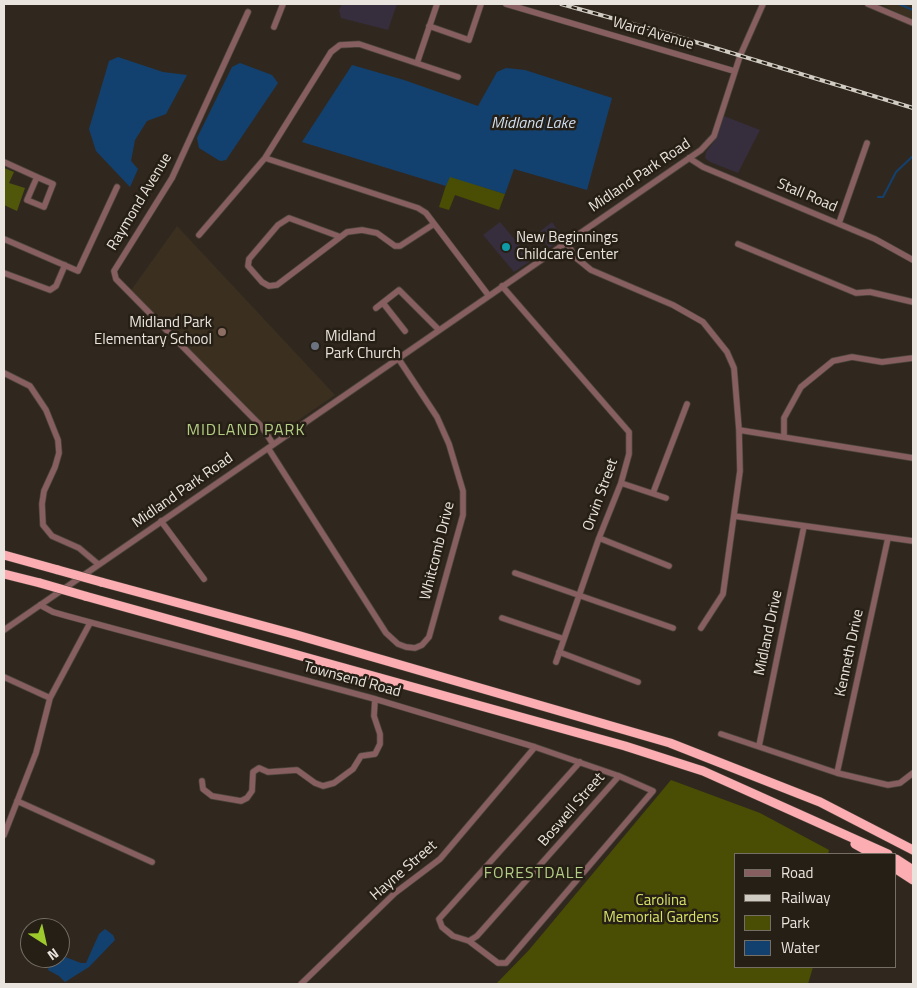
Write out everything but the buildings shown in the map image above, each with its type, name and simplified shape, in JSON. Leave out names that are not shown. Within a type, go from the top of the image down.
[{"type":"highway","points":[[4,555],[297,635],[670,743],[820,802],[913,850]]},
{"type":"highway","points":[[4,574],[625,746],[703,771],[886,853]]},
{"type":"highway","points":[[819,822],[871,853]]},
{"type":"highway","points":[[897,860],[913,870]]},
{"type":"highway","points":[[897,870],[913,880]]},
{"type":"street","points":[[274,28],[283,4]]},
{"type":"street","points":[[416,63],[436,4]]},
{"type":"street","points":[[429,26],[469,40],[480,4]]},
{"type":"street","name":"Ward Avenue","points":[[506,4],[734,71]]},
{"type":"street","name":"Midland Park Road","points":[[4,630],[566,241],[702,150],[714,136],[734,71],[763,4]]},
{"type":"street","points":[[868,4],[913,22]]},
{"type":"street","name":"Raymond Avenue","points":[[248,12],[172,178],[114,270],[116,279],[262,427],[270,446],[378,620]]},
{"type":"street","points":[[199,235],[264,158],[331,52],[340,46],[359,44],[458,76]]},
{"type":"street","points":[[838,223],[867,143]]},
{"type":"street","points":[[264,158],[418,208],[426,213],[488,296]]},
{"type":"street","name":"Stall Road","points":[[689,158],[703,167],[838,223],[913,260]]},
{"type":"street","points":[[4,162],[53,184],[44,207],[28,200],[37,177]]},
{"type":"street","points":[[4,239],[78,271],[117,187]]},
{"type":"street","points":[[338,236],[289,218],[278,225],[249,259],[248,266],[262,282],[269,286],[277,285],[338,236],[346,232],[362,230],[377,233],[394,246],[400,246],[434,224]]},
{"type":"street","points":[[566,241],[575,257],[591,270],[689,312],[714,333],[734,368],[740,472],[723,594],[701,628]]},
{"type":"street","points":[[738,244],[856,293],[870,292],[913,302]]},
{"type":"street","points":[[4,273],[50,290],[56,286],[65,265]]},
{"type":"street","name":"Orvin Street","points":[[502,286],[629,432],[629,454],[621,483],[599,538],[556,662]]},
{"type":"street","points":[[376,308],[399,290],[439,330]]},
{"type":"street","points":[[382,303],[405,331]]},
{"type":"street","points":[[784,436],[784,418],[802,387],[833,361],[852,357],[882,362],[913,358]]},
{"type":"street","name":"Whitcomb Drive","points":[[378,620],[386,633],[398,644],[406,647],[415,648],[422,645],[429,637],[464,504],[463,491],[449,444],[437,417],[398,358]]},
{"type":"street","points":[[4,373],[30,386],[46,410],[58,440],[59,453],[44,491],[42,504],[43,525],[52,536],[79,548],[98,564]]},
{"type":"street","points":[[653,494],[687,404]]},
{"type":"street","points":[[739,430],[913,458]]},
{"type":"street","points":[[621,483],[666,498]]},
{"type":"street","points":[[734,516],[913,541]]},
{"type":"street","points":[[161,521],[204,579]]},
{"type":"street","name":"Midland Drive","points":[[759,746],[804,526]]},
{"type":"street","points":[[599,538],[669,566]]},
{"type":"street","name":"Kenneth Drive","points":[[837,773],[888,538]]},
{"type":"street","points":[[515,573],[673,628]]},
{"type":"street","name":"Townsend Road","points":[[40,605],[53,612],[90,623],[375,699],[535,747],[619,776],[653,791],[506,963],[498,962],[469,941]]},
{"type":"street","points":[[502,618],[564,638]]},
{"type":"street","points":[[4,835],[36,753],[50,698],[90,623]]},
{"type":"street","points":[[559,652],[638,682]]},
{"type":"street","points":[[4,677],[50,698]]},
{"type":"street","points":[[202,781],[203,789],[212,796],[241,801],[247,798],[252,791],[253,772],[259,768],[268,772],[297,770],[315,783],[323,786],[334,783],[353,769],[361,756],[374,754],[380,744],[380,734],[374,716],[375,699]]},
{"type":"street","points":[[721,734],[837,773],[888,785],[900,783],[913,773]]},
{"type":"street","name":"Hayne Street","points":[[301,984],[395,893],[440,859],[535,747]]},
{"type":"street","points":[[469,941],[453,936],[442,927],[439,920],[580,762]]},
{"type":"street","name":"Boswell Street","points":[[469,941],[477,936],[619,776]]},
{"type":"street","points":[[17,801],[152,862]]},
{"type":"shaded area","points":[[342,4],[397,4],[388,30],[341,18],[339,10]]},
{"type":"shaded area","points":[[880,4],[913,4],[913,20]]},
{"type":"shaded area","points":[[724,116],[760,130],[738,173],[710,162],[705,158],[706,152],[715,140]]},
{"type":"shaded area","points":[[500,222],[532,260],[514,272],[483,235]]},
{"type":"shaded area","points":[[552,222],[563,238],[549,248],[538,233]]},
{"type":"shaded area","name":"Midland Park Elementary School","points":[[177,226],[335,395],[271,439],[129,293]]},
{"type":"green space","points":[[4,168],[14,172],[9,183],[25,188],[17,211],[4,205]]},
{"type":"green space","points":[[449,176],[505,194],[499,210],[455,195],[449,210],[439,207]]},
{"type":"green space","name":"Carolina Memorial Gardens","points":[[671,780],[760,813],[829,850],[828,853],[734,853],[734,968],[813,968],[808,984],[496,984],[529,950]]},
{"type":"water","points":[[118,57],[163,72],[187,75],[166,114],[147,121],[135,140],[131,161],[138,169],[130,187],[96,151],[89,129],[109,61]]},
{"type":"water","points":[[240,63],[272,75],[278,83],[226,160],[220,161],[199,148],[197,138],[232,67]]},
{"type":"water","name":"Midland Lake","points":[[352,65],[404,80],[478,106],[497,72],[506,68],[525,70],[612,98],[587,190],[514,169],[505,194],[450,177],[446,186],[302,142]]},
{"type":"water","points":[[105,929],[113,935],[115,940],[89,967],[65,982],[48,970],[48,968],[70,968],[70,959],[86,963],[99,934]]},
{"type":"waterway","points":[[887,4],[898,4]]},
{"type":"waterway","points":[[899,4],[913,10]]},
{"type":"waterway","points":[[878,197],[883,197],[896,172],[913,156]]},
{"type":"railway","points":[[561,4],[669,34],[913,108]]},
{"type":"place","name":"New Beginnings Childcare Center","points":[[506,247]]},
{"type":"place","name":"Midland Park Elementary School","points":[[222,332]]},
{"type":"place","name":"Midland Park Church","points":[[315,346]]},
{"type":"district","name":"MIDLAND PARK","points":[[246,431]]},
{"type":"district","name":"FORESTDALE","points":[[534,874]]}]
